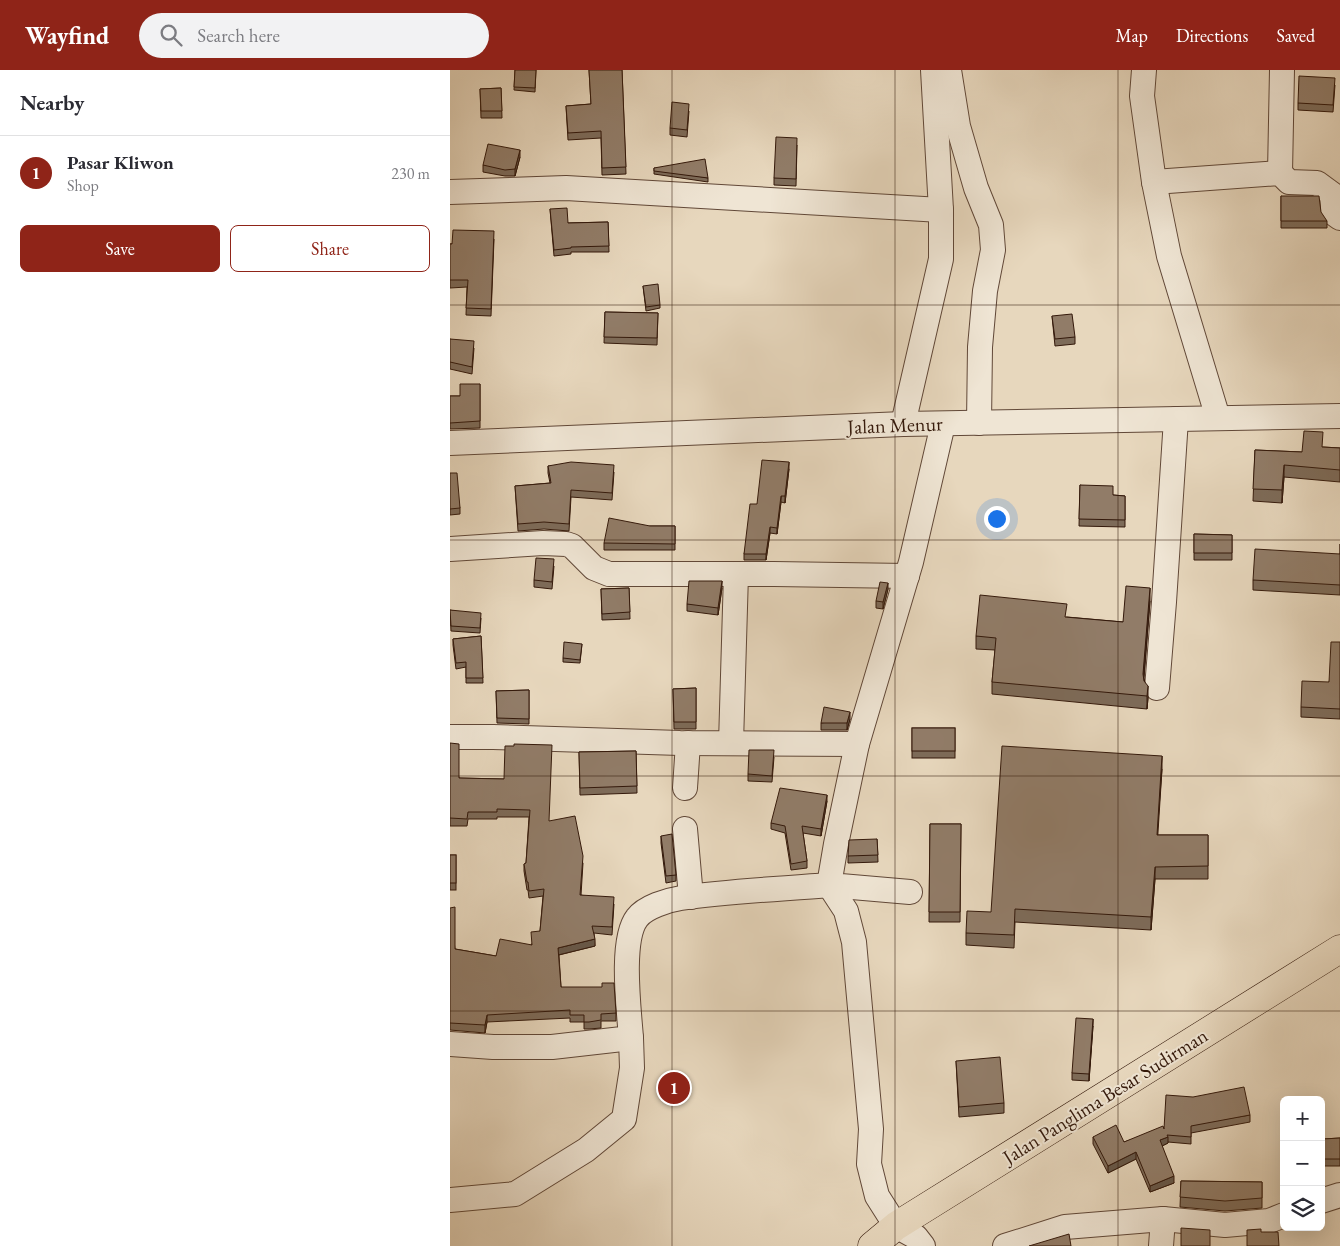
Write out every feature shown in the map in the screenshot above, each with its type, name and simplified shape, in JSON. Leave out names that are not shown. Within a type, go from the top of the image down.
[{"type":"main road","name":"Jalan Panglima Besar Sudirman","points":[[872,1246],[896,1226],[1340,950]]},
{"type":"street","points":[[903,424],[941,259],[941,210],[933,70]]},
{"type":"street","points":[[949,70],[958,126],[976,188],[991,225],[993,250],[980,347],[979,422]]},
{"type":"street","points":[[1144,70],[1142,96],[1154,182],[1169,256],[1218,418]]},
{"type":"street","points":[[1282,70],[1280,173],[1289,182],[1317,183],[1332,194],[1333,213],[1340,218]]},
{"type":"street","points":[[1154,182],[1280,173]]},
{"type":"street","points":[[450,192],[566,188],[941,210]]},
{"type":"street","name":"Jalan Menur","points":[[450,443],[903,424],[1340,416]]},
{"type":"street","points":[[1157,688],[1176,419]]},
{"type":"street","points":[[923,1246],[916,1236],[896,1226],[876,1196],[868,1164],[871,1129],[854,942],[846,911],[829,885],[857,744],[907,576],[943,424]]},
{"type":"street","points":[[450,549],[543,543],[566,544],[572,546],[594,568],[605,573],[907,576]]},
{"type":"street","points":[[731,743],[736,574]]},
{"type":"street","points":[[450,737],[493,736],[688,743],[857,744]]},
{"type":"street","points":[[685,788],[688,743]]},
{"type":"street","points":[[685,830],[691,898]]},
{"type":"street","points":[[450,1200],[515,1194],[586,1150],[624,1119],[632,1068],[628,960],[629,938],[637,918],[654,906],[680,898],[829,885],[910,892]]},
{"type":"street","points":[[450,1044],[493,1048],[552,1048],[631,1038]]},
{"type":"street","points":[[1325,1201],[1340,1195]]},
{"type":"street","points":[[1006,1246],[1065,1228],[1163,1219],[1225,1225],[1269,1221],[1280,1217]]},
{"type":"street","points":[[1161,1246],[1163,1219]]},
{"type":"building","points":[[515,70],[536,70],[535,88],[514,87]]},
{"type":"building","points":[[589,70],[622,70],[626,167],[602,168],[601,131],[568,133],[566,106],[591,104]]},
{"type":"building","points":[[1299,76],[1335,78],[1333,105],[1298,103]]},
{"type":"building","points":[[501,88],[502,111],[481,111],[480,89]]},
{"type":"building","points":[[672,102],[689,104],[687,130],[670,128]]},
{"type":"building","points":[[776,137],[797,138],[796,179],[774,178]]},
{"type":"building","points":[[488,144],[520,150],[515,169],[505,170],[483,165]]},
{"type":"building","points":[[705,159],[708,178],[654,171],[654,168]]},
{"type":"building","points":[[1281,196],[1319,196],[1321,212],[1327,221],[1281,221]]},
{"type":"building","points":[[567,208],[568,223],[608,222],[609,246],[571,247],[554,250],[550,209]]},
{"type":"building","points":[[453,230],[494,231],[491,309],[466,308],[468,280],[450,280],[450,244],[452,244]]},
{"type":"building","points":[[658,284],[660,305],[646,307],[643,286]]},
{"type":"building","points":[[605,312],[658,313],[657,338],[604,337]]},
{"type":"building","points":[[1072,314],[1075,337],[1055,339],[1052,316]]},
{"type":"building","points":[[450,339],[474,341],[472,367],[450,362]]},
{"type":"building","points":[[460,384],[480,384],[480,421],[450,423],[450,396],[460,396]]},
{"type":"building","points":[[1304,431],[1323,432],[1322,447],[1340,448],[1340,470],[1284,465],[1282,490],[1253,489],[1255,450],[1302,452]]},
{"type":"building","points":[[762,460],[789,462],[785,496],[781,496],[777,528],[770,527],[766,554],[744,554],[750,504],[757,504]]},
{"type":"building","points":[[571,462],[614,465],[612,493],[571,490],[569,524],[544,522],[518,524],[515,486],[551,483],[548,466]]},
{"type":"building","points":[[450,473],[457,473],[460,508],[450,509]]},
{"type":"building","points":[[1080,485],[1113,486],[1113,495],[1125,496],[1125,520],[1079,519]]},
{"type":"building","points":[[609,518],[650,526],[675,526],[675,544],[604,543]]},
{"type":"building","points":[[1194,534],[1232,535],[1232,553],[1194,553]]},
{"type":"building","points":[[1255,549],[1340,554],[1340,585],[1253,580]]},
{"type":"building","points":[[536,558],[554,559],[552,582],[534,580]]},
{"type":"building","points":[[689,581],[722,581],[718,608],[687,604]]},
{"type":"building","points":[[880,582],[888,583],[883,602],[876,601]]},
{"type":"building","points":[[1126,586],[1150,588],[1143,674],[1144,681],[1148,686],[1147,696],[992,682],[996,638],[976,636],[980,595],[1067,604],[1065,617],[1123,622]]},
{"type":"building","points":[[629,588],[630,612],[602,614],[601,589]]},
{"type":"building","points":[[450,610],[481,613],[480,628],[451,626]]},
{"type":"building","points":[[481,636],[483,678],[466,678],[466,662],[456,663],[453,639]]},
{"type":"building","points":[[564,642],[582,644],[580,660],[563,658]]},
{"type":"building","points":[[1331,642],[1340,642],[1340,709],[1301,707],[1302,681],[1329,682]]},
{"type":"building","points":[[696,688],[696,722],[674,722],[673,689]]},
{"type":"building","points":[[529,690],[529,719],[497,718],[496,691]]},
{"type":"building","points":[[824,707],[850,712],[847,723],[821,723]]},
{"type":"building","points":[[912,728],[955,728],[955,751],[912,751]]},
{"type":"building","points":[[450,743],[459,744],[459,778],[504,779],[505,746],[514,746],[514,744],[552,745],[549,821],[575,816],[583,856],[580,895],[614,897],[612,927],[592,926],[595,939],[558,948],[561,987],[602,987],[602,983],[614,983],[616,1013],[601,1014],[601,1020],[589,1022],[584,1022],[584,1015],[570,1015],[570,1010],[487,1015],[485,1025],[450,1023],[450,908],[455,907],[455,949],[496,956],[500,939],[532,945],[531,932],[540,931],[544,889],[529,891],[527,882],[524,864],[526,863],[530,810],[497,809],[497,812],[468,812],[467,819],[450,818]]},
{"type":"building","points":[[1002,746],[1162,756],[1157,835],[1208,835],[1208,866],[1155,867],[1151,917],[1015,909],[1014,935],[966,933],[967,911],[991,912]]},
{"type":"building","points":[[749,750],[774,750],[772,776],[748,774]]},
{"type":"building","points":[[636,751],[637,786],[580,788],[579,752]]},
{"type":"building","points":[[780,788],[827,795],[821,829],[802,826],[807,861],[791,864],[785,826],[771,823]]},
{"type":"building","points":[[930,824],[961,824],[960,912],[929,912]]},
{"type":"building","points":[[672,834],[676,875],[666,876],[661,836]]},
{"type":"building","points":[[877,839],[878,855],[848,856],[849,840]]},
{"type":"building","points":[[450,855],[456,855],[456,883],[450,883]]},
{"type":"building","points":[[1076,1018],[1093,1019],[1089,1074],[1072,1073]]},
{"type":"building","points":[[1000,1057],[1004,1103],[959,1107],[956,1061]]},
{"type":"building","points":[[1244,1087],[1250,1115],[1191,1126],[1191,1137],[1167,1135],[1168,1137],[1160,1140],[1174,1176],[1150,1186],[1136,1152],[1108,1166],[1093,1137],[1116,1125],[1124,1142],[1163,1126],[1164,1129],[1166,1095],[1193,1097]]},
{"type":"building","points":[[1340,1138],[1340,1159],[1325,1159],[1325,1139]]},
{"type":"building","points":[[1181,1181],[1262,1182],[1262,1198],[1225,1201],[1180,1197]]},
{"type":"building","points":[[1181,1228],[1210,1230],[1210,1246],[1181,1246]]},
{"type":"building","points":[[1261,1229],[1261,1232],[1278,1232],[1279,1246],[1247,1246],[1247,1230]]},
{"type":"building","points":[[1069,1234],[1071,1246],[1029,1246]]},
{"type":"place","name":"Pasar Kliwon","points":[[674,1088]]}]
